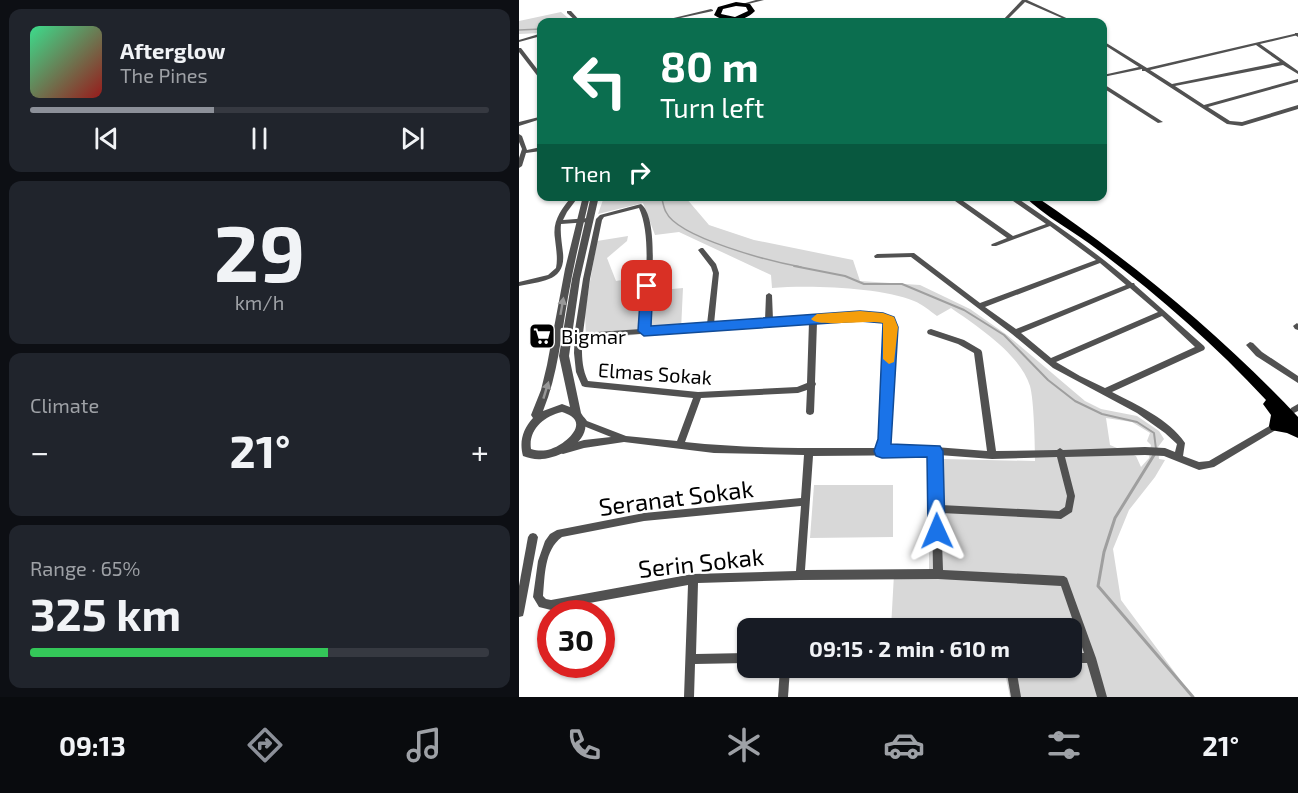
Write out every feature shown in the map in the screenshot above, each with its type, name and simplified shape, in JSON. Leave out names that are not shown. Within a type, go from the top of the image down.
[{"type":"highway","points":[[725,0],[741,4],[753,12],[737,18]]},
{"type":"highway","points":[[715,2],[715,11],[720,16],[727,18]]},
{"type":"highway","points":[[715,11],[724,6],[741,4]]},
{"type":"highway","points":[[1035,201],[1133,269],[1213,340],[1298,426]]},
{"type":"highway","points":[[1046,201],[1158,282],[1297,410]]},
{"type":"highway","points":[[1133,269],[1224,357],[1277,413],[1279,419],[1276,426],[1290,428],[1298,433]]},
{"type":"street","points":[[741,4],[764,0]]},
{"type":"street","points":[[753,12],[764,0]]},
{"type":"street","points":[[1007,18],[1024,0],[1064,18]]},
{"type":"street","points":[[679,18],[715,11]]},
{"type":"street","points":[[706,18],[715,11]]},
{"type":"street","points":[[569,12],[575,18]]},
{"type":"street","points":[[1107,75],[1297,35]]},
{"type":"street","points":[[519,41],[537,36]]},
{"type":"street","points":[[1257,44],[1298,73]]},
{"type":"street","points":[[1107,45],[1229,123],[1242,124],[1298,107]]},
{"type":"street","points":[[519,49],[537,72]]},
{"type":"street","points":[[1170,86],[1284,63]]},
{"type":"street","points":[[1203,106],[1298,80]]},
{"type":"street","points":[[1107,88],[1161,122]]},
{"type":"street","points":[[519,124],[537,119]]},
{"type":"street","points":[[519,136],[525,152],[519,166]]},
{"type":"street","points":[[525,152],[537,150]]},
{"type":"street","points":[[519,284],[550,277],[559,269],[562,256],[557,234],[558,222],[573,201]]},
{"type":"street","points":[[562,451],[576,439],[580,431],[564,362],[586,201]]},
{"type":"street","points":[[593,201],[569,268],[546,393],[535,416],[523,429],[520,442],[521,448],[527,453],[543,456],[584,444],[624,439],[679,446],[809,452],[935,451],[992,454],[1145,451],[1165,453],[1199,466],[1211,464],[1276,426]]},
{"type":"street","points":[[958,201],[1012,238]]},
{"type":"street","points":[[1016,201],[1101,260],[1201,348],[1104,392]]},
{"type":"street","name":"Elmas Sokak","points":[[644,331],[649,247],[648,223],[641,206],[601,216],[589,268],[576,355],[582,381],[585,384],[698,395],[798,390],[812,384]]},
{"type":"street","points":[[558,222],[584,221]]},
{"type":"street","points":[[994,245],[1051,224]]},
{"type":"street","points":[[701,250],[714,266],[716,273],[710,326]]},
{"type":"street","points":[[877,256],[912,255],[1015,332],[1050,362],[1132,405],[1169,429],[1181,443],[1178,458]]},
{"type":"street","points":[[979,306],[1101,260]]},
{"type":"street","points":[[1015,332],[1132,285]]},
{"type":"street","points":[[769,295],[769,322]]},
{"type":"street","points":[[1050,362],[1163,313]]},
{"type":"street","points":[[570,315],[582,314]]},
{"type":"street","points":[[579,336],[860,316],[883,318],[889,321],[891,327],[886,428],[882,451]]},
{"type":"street","points":[[810,412],[813,320]]},
{"type":"street","points":[[931,332],[961,342],[978,352],[992,454]]},
{"type":"street","points":[[1250,345],[1259,354],[1298,380]]},
{"type":"street","points":[[679,446],[698,395]]},
{"type":"street","points":[[519,422],[554,409],[570,410],[584,423],[624,439]]},
{"type":"street","points":[[935,451],[938,574]]},
{"type":"street","points":[[800,575],[809,452]]},
{"type":"street","points":[[936,509],[1061,515],[1069,509],[1071,496],[1060,452]]},
{"type":"street","name":"Seranat Sokak","points":[[553,536],[644,517],[804,502]]},
{"type":"street","name":"Serin Sokak","points":[[553,536],[547,544],[538,597],[543,604],[551,605],[693,579],[800,575],[938,574],[1064,581],[1091,658]]},
{"type":"street","points":[[519,612],[533,537]]},
{"type":"street","points":[[689,697],[693,579]]},
{"type":"street","points":[[691,659],[737,658]]},
{"type":"street","points":[[1082,658],[1091,658],[1102,697]]},
{"type":"street","points":[[783,697],[784,678]]},
{"type":"street","points":[[1013,678],[1016,697]]},
{"type":"shaded area","points":[[561,12],[568,18],[537,18],[537,33],[519,34],[519,21]]},
{"type":"shaded area","points":[[603,201],[689,201],[709,225],[754,240],[853,260],[860,281],[920,285],[970,309],[1007,335],[1085,401],[1101,409],[1137,416],[1159,431],[1164,439],[1158,447],[1159,459],[1165,460],[1155,477],[1129,510],[1113,549],[1121,600],[1193,697],[1010,697],[1006,678],[1082,678],[1082,618],[892,618],[894,574],[929,578],[929,461],[944,459],[1035,461],[1030,386],[1017,363],[997,342],[951,308],[937,316],[914,301],[882,293],[824,287],[772,288],[771,275],[679,232],[655,235],[643,203],[598,214]],"holes":[[[1106,418],[1132,422],[1150,433],[1147,441],[1151,445],[1149,458],[1141,467],[1136,456],[1110,445]]]},
{"type":"shaded area","points":[[628,236],[627,241],[607,258],[616,281],[641,277],[640,292],[683,288],[681,330],[586,340],[585,311],[597,241]]},
{"type":"shaded area","points":[[814,485],[893,485],[893,537],[810,538]]},
{"type":"waterway","points":[[519,30],[537,29]]},
{"type":"waterway","points":[[662,201],[666,212],[674,222],[688,231],[727,247],[801,267]]},
{"type":"waterway","points":[[794,266],[845,276],[864,284],[902,284],[964,310],[1004,335],[1048,380],[1075,401],[1102,414],[1137,422],[1154,433],[1156,449]]},
{"type":"waterway","points":[[1154,455],[1115,518],[1104,552],[1098,586],[1193,697]]},
{"type":"slow traffic","points":[[817,319],[860,316],[883,318],[889,321],[891,327],[889,359]]},
{"type":"place","name":"Bigmar","points":[[542,336]]},
{"type":"route","points":[[647,286],[644,331],[860,316],[883,318],[889,321],[891,327],[885,439],[882,451],[935,451],[937,531]]}]
